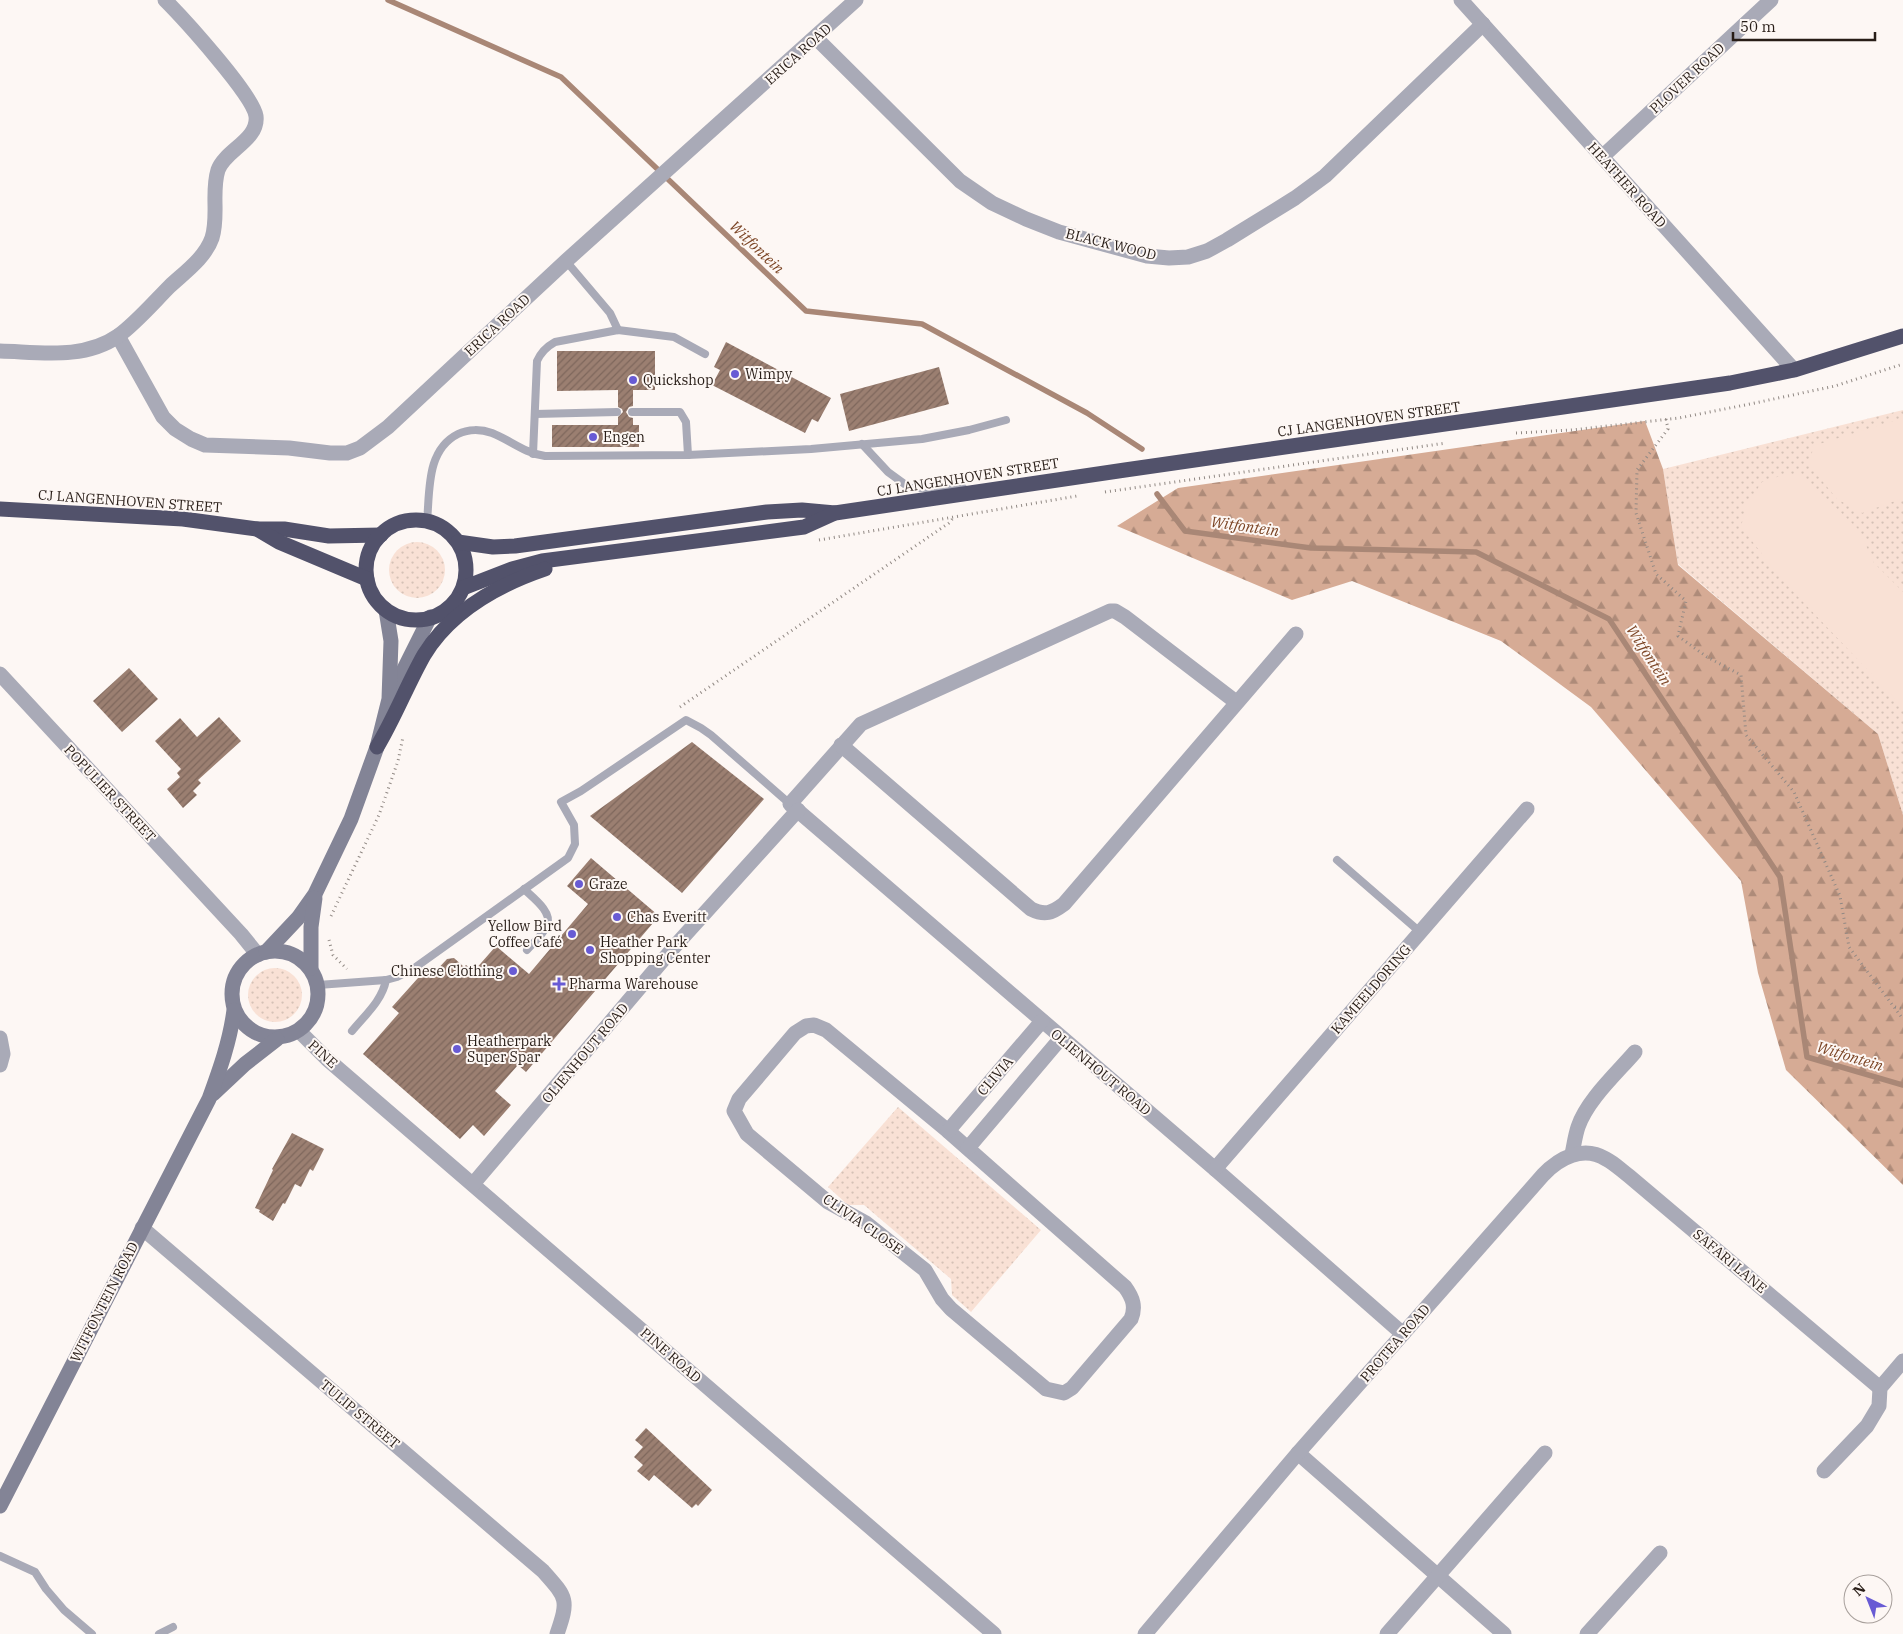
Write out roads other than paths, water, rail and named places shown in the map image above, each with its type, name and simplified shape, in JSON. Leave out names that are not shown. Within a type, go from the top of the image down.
[{"type":"highway","name":"CJ LANGENHOVEN STREET","points":[[458,542],[493,546],[515,546],[767,512],[802,510],[835,513],[1013,488],[1125,470],[1667,394],[1794,370],[1903,336]]},
{"type":"highway","name":"CJ LANGENHOVEN STREET","points":[[0,509],[183,518],[257,529],[284,529],[337,536],[381,536]]},
{"type":"highway","name":"CJ LANGENHOVEN STREET","points":[[463,588],[521,566],[592,554],[804,527],[835,513]]},
{"type":"highway","points":[[410,520],[427,521],[448,531],[458,542],[465,560],[466,569],[463,588],[450,606],[430,617],[419,620],[407,619],[386,610],[376,600],[367,579],[366,570],[370,552],[381,536],[393,526],[410,520]]},
{"type":"highway","name":"CJ LANGENHOVEN STREET","points":[[257,529],[279,542],[367,579]]},
{"type":"highway","points":[[377,747],[425,655],[435,640],[458,616],[486,595],[516,579],[592,554]]},
{"type":"main road","points":[[262,954],[282,951],[292,954],[311,968],[318,984],[319,1000],[314,1014],[299,1030],[286,1037],[277,1039],[262,1036],[247,1027],[236,1016],[232,997],[235,978],[242,967],[262,954],[298,918],[315,894],[351,819],[377,747],[389,699],[391,641],[386,610]]},
{"type":"main road","points":[[389,699],[430,617]]},
{"type":"main road","points":[[311,968],[315,894]]},
{"type":"main road","name":"WITFONTEIN ROAD","points":[[0,1506],[209,1099],[226,1051],[234,1010]]},
{"type":"main road","name":"WITFONTEIN ROAD","points":[[209,1099],[236,1072],[277,1039]]},
{"type":"street","points":[[0,351],[69,352],[96,347],[118,336],[204,253],[212,237],[219,168],[247,138],[255,124],[256,116],[250,102],[206,45],[165,0]]},
{"type":"street","name":"ERICA ROAD","points":[[118,336],[163,417],[175,429],[191,439],[205,445],[289,448],[330,453],[347,453],[360,448],[388,428],[566,261],[856,0]]},
{"type":"street","name":"HEATHER ROAD","points":[[1461,0],[1794,370]]},
{"type":"street","name":"PLOVER ROAD","points":[[1602,157],[1771,0]]},
{"type":"street","name":"BLACK WOOD","points":[[816,38],[960,181],[992,203],[1060,232],[1147,256],[1169,258],[1188,257],[1207,251],[1295,198],[1325,176],[1483,24]]},
{"type":"street","points":[[794,807],[841,745],[855,729],[866,721],[1110,611],[1120,613],[1236,702]]},
{"type":"street","points":[[841,745],[1032,910],[1049,914],[1064,904],[1296,634]]},
{"type":"street","name":"POPULIER STREET","points":[[0,674],[220,912],[262,954]]},
{"type":"street","name":"OLIENHOUT ROAD","points":[[473,1184],[794,807],[1215,1169],[1403,1334]]},
{"type":"street","name":"KAMEELDORING","points":[[1215,1169],[1527,809]]},
{"type":"street","name":"CLIVIA","points":[[948,1131],[1042,1021]]},
{"type":"street","name":"CLIVIA CLOSE","points":[[806,1026],[814,1026],[826,1030],[968,1148],[1131,1294],[1134,1311],[1131,1319],[1078,1382],[1064,1393],[1046,1389],[951,1309],[942,1299],[926,1270],[866,1223],[828,1202],[748,1134],[734,1111],[739,1099],[753,1081],[795,1033],[806,1026]]},
{"type":"street","name":"PINE","points":[[299,1030],[311,1045],[348,1077]]},
{"type":"street","points":[[0,1038],[2,1054],[0,1065]]},
{"type":"street","name":"CLIVIA","points":[[968,1148],[1061,1038]]},
{"type":"street","points":[[1572,1154],[1578,1126],[1584,1114],[1636,1052]]},
{"type":"street","name":"PINE ROAD","points":[[348,1077],[994,1634]]},
{"type":"street","name":"PROTEA ROAD","points":[[1146,1634],[1298,1454],[1543,1175],[1554,1164],[1572,1154]]},
{"type":"street","name":"SAFARI LANE","points":[[1572,1154],[1596,1155],[1606,1158],[1880,1388]]},
{"type":"street","name":"TULIP STREET","points":[[142,1228],[543,1571],[561,1592],[565,1609],[557,1634]]},
{"type":"street","points":[[1824,1471],[1858,1437],[1870,1422],[1879,1406],[1880,1388],[1903,1361]]},
{"type":"street","points":[[1387,1634],[1545,1453]]},
{"type":"street","points":[[1298,1454],[1504,1634]]},
{"type":"street","points":[[1587,1634],[1660,1553]]},
{"type":"lane","points":[[566,261],[610,313],[618,330]]},
{"type":"lane","points":[[533,454],[537,361],[545,348],[555,342],[618,330],[674,337],[705,354]]},
{"type":"lane","points":[[535,414],[617,412]]},
{"type":"lane","points":[[632,412],[680,412],[686,422],[688,455]]},
{"type":"lane","points":[[427,521],[433,463],[438,452],[450,438],[467,431],[486,431],[533,454],[558,457],[688,455],[779,451],[922,439],[1006,420]]},
{"type":"lane","points":[[862,444],[888,472],[910,488],[1013,488]]},
{"type":"lane","points":[[318,984],[386,980],[397,977],[413,968],[568,858],[575,844],[574,824],[561,802],[686,720],[711,735],[794,807]]},
{"type":"lane","points":[[1337,860],[1420,932]]},
{"type":"lane","points":[[524,889],[545,912],[548,918],[548,925],[527,950]]},
{"type":"lane","points":[[352,1031],[377,1001],[386,980]]},
{"type":"lane","points":[[0,1556],[35,1572],[46,1589],[64,1610],[92,1634]]},
{"type":"lane","points":[[159,1634],[173,1627]]},
{"type":"waterway","name":"Witfontein","points":[[388,0],[561,77],[806,311],[922,324],[1087,413],[1142,449]]},
{"type":"waterway","name":"Witfontein","points":[[1157,494],[1185,531],[1311,548],[1476,552],[1609,619],[1780,877],[1807,1057],[1903,1085]]},
{"type":"place","name":"Wimpy","points":[[735,374]]},
{"type":"place","name":"Quickshop","points":[[633,380]]},
{"type":"place","name":"Engen","points":[[593,437]]},
{"type":"place","name":"Graze","points":[[579,884]]},
{"type":"place","name":"Chas Everitt","points":[[617,917]]},
{"type":"place","name":"Yellow Bird Coffee Café","points":[[572,934]]},
{"type":"place","name":"Heather Park Shopping Center","points":[[590,950]]},
{"type":"place","name":"Chinese Clothing","points":[[513,971]]},
{"type":"place","name":"Pharma Warehouse","points":[[559,984]]},
{"type":"place","name":"Heatherpark Super Spar","points":[[457,1049]]}]
